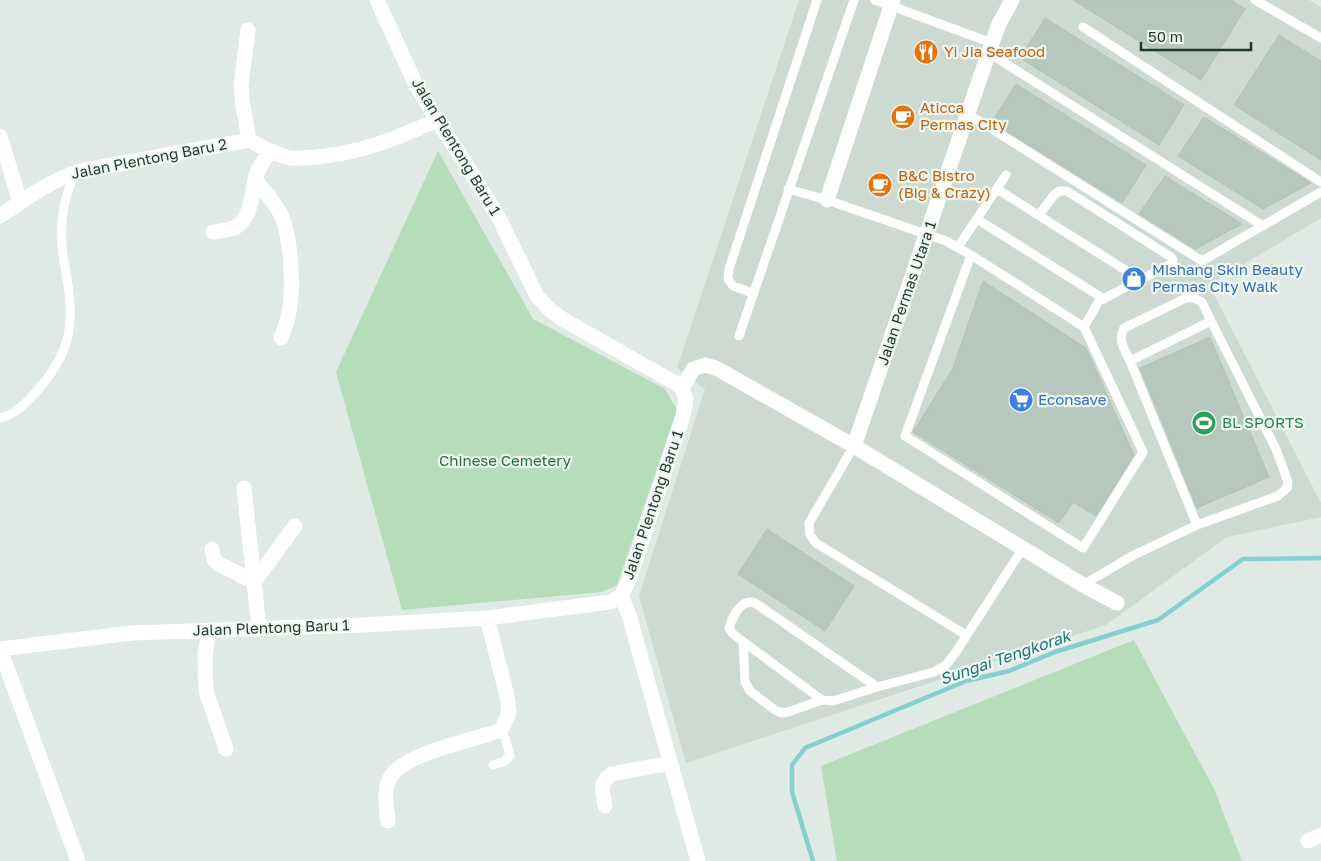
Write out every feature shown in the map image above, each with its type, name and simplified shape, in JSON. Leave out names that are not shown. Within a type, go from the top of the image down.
[{"type":"street","name":"Jalan Plentong Baru 1","points":[[0,649],[132,633],[364,625],[487,618],[610,602],[621,596],[629,580],[681,422],[686,399],[682,389],[638,360],[564,320],[537,296],[491,204],[416,85],[377,0]]},
{"type":"street","name":"Jalan Permas Utara 1","points":[[854,446],[999,24],[1012,0]]},
{"type":"street","points":[[827,200],[892,3]]},
{"type":"street","points":[[248,30],[241,85],[249,140],[270,152],[293,158],[334,155],[364,148],[404,135],[437,120]]},
{"type":"street","points":[[0,136],[20,202]]},
{"type":"street","name":"Jalan Plentong Baru 2","points":[[0,216],[65,175],[249,140]]},
{"type":"street","points":[[213,232],[235,228],[244,218],[254,192],[255,179],[262,163],[270,152]]},
{"type":"street","points":[[255,179],[274,202],[286,230],[292,292],[289,314],[281,338]]},
{"type":"street","points":[[682,389],[693,369],[705,365],[716,368],[854,446],[1083,585],[1117,603]]},
{"type":"street","points":[[244,488],[259,628]]},
{"type":"street","points":[[254,582],[295,526]]},
{"type":"street","points":[[212,549],[214,559],[219,564],[254,582]]},
{"type":"street","points":[[621,596],[698,861]]},
{"type":"street","points":[[388,821],[387,786],[393,774],[405,763],[431,752],[498,731],[502,728],[509,711],[507,696],[487,618]]},
{"type":"street","points":[[209,630],[204,656],[206,691],[226,749]]},
{"type":"street","points":[[0,649],[77,861]]},
{"type":"street","points":[[604,806],[602,785],[605,779],[612,774],[670,763]]},
{"type":"lane","points":[[753,293],[733,286],[728,279],[730,269],[817,0]]},
{"type":"lane","points":[[739,336],[854,0]]},
{"type":"lane","points":[[875,0],[892,3],[991,48],[1262,226]]},
{"type":"lane","points":[[1255,0],[1321,38]]},
{"type":"lane","points":[[1083,26],[1321,182]]},
{"type":"lane","points":[[968,114],[1202,261],[1321,192]]},
{"type":"lane","points":[[0,418],[14,412],[30,399],[49,377],[67,342],[71,304],[62,246],[61,223],[63,204],[74,173]]},
{"type":"lane","points":[[958,247],[1006,175]]},
{"type":"lane","points":[[788,189],[827,200],[927,234],[958,247],[1084,327],[1143,452],[1083,548],[905,436],[970,255]]},
{"type":"lane","points":[[997,189],[1141,280]]},
{"type":"lane","points":[[1039,216],[1053,196],[1059,191],[1067,191],[1173,260],[1171,264],[1100,301],[1084,327]]},
{"type":"lane","points":[[977,219],[1104,299]]},
{"type":"lane","points":[[1083,585],[1132,556],[1196,525],[1278,496],[1287,488],[1288,482],[1276,449],[1202,302],[1192,297],[1186,298],[1124,328],[1120,340],[1196,525]]},
{"type":"lane","points":[[1130,361],[1211,321]]},
{"type":"lane","points":[[854,446],[809,523],[810,535],[816,543],[966,635]]},
{"type":"lane","points":[[742,641],[745,682],[750,691],[782,713],[822,700],[833,701],[934,672],[946,665],[1023,548]]},
{"type":"lane","points":[[822,700],[733,634],[729,628],[744,603],[749,601],[755,604],[877,687]]},
{"type":"lane","points":[[493,765],[504,761],[509,756],[502,728]]},
{"type":"shaded area","points":[[799,0],[1309,0],[1321,7],[1321,218],[1209,285],[1321,503],[1321,517],[1227,537],[1106,625],[686,763],[639,596],[705,389],[677,368]]},
{"type":"green space","name":"Chinese Cemetery","points":[[438,151],[533,319],[665,389],[677,410],[617,585],[602,592],[402,610],[336,372]]},
{"type":"green space","points":[[1134,640],[1214,789],[1242,861],[837,861],[821,766]]},
{"type":"building","points":[[1073,0],[1231,0],[1245,9],[1201,80]]},
{"type":"building","points":[[1045,18],[1184,105],[1159,145],[1020,58]]},
{"type":"building","points":[[1279,35],[1321,61],[1321,160],[1234,105]]},
{"type":"building","points":[[1016,84],[1146,165],[1122,203],[992,122]]},
{"type":"building","points":[[1204,117],[1311,183],[1263,209],[1178,156]]},
{"type":"building","points":[[1165,176],[1242,224],[1195,249],[1139,214]]},
{"type":"building","name":"Econsave","points":[[983,281],[1086,348],[1134,455],[1096,516],[1073,502],[1059,523],[913,432],[953,368]]},
{"type":"building","name":"BL SPORTS","points":[[1210,337],[1269,477],[1197,508],[1140,368]]},
{"type":"building","points":[[767,529],[854,586],[825,631],[738,574]]},
{"type":"waterway","name":"Sungai Tengkorak","points":[[813,861],[792,792],[792,765],[805,748],[966,681],[1009,671],[1055,652],[1158,620],[1243,559],[1321,558]]},
{"type":"place","name":"Yi Jia Seafood","points":[[926,52]]},
{"type":"place","name":"Aticca Permas City","points":[[903,117]]},
{"type":"place","name":"B&C Bistro (Big & Crazy)","points":[[880,185]]},
{"type":"place","name":"Mishang Skin Beauty Permas City Walk","points":[[1134,279]]},
{"type":"place","name":"Econsave","points":[[1021,400]]},
{"type":"place","name":"BL SPORTS","points":[[1204,423]]}]
